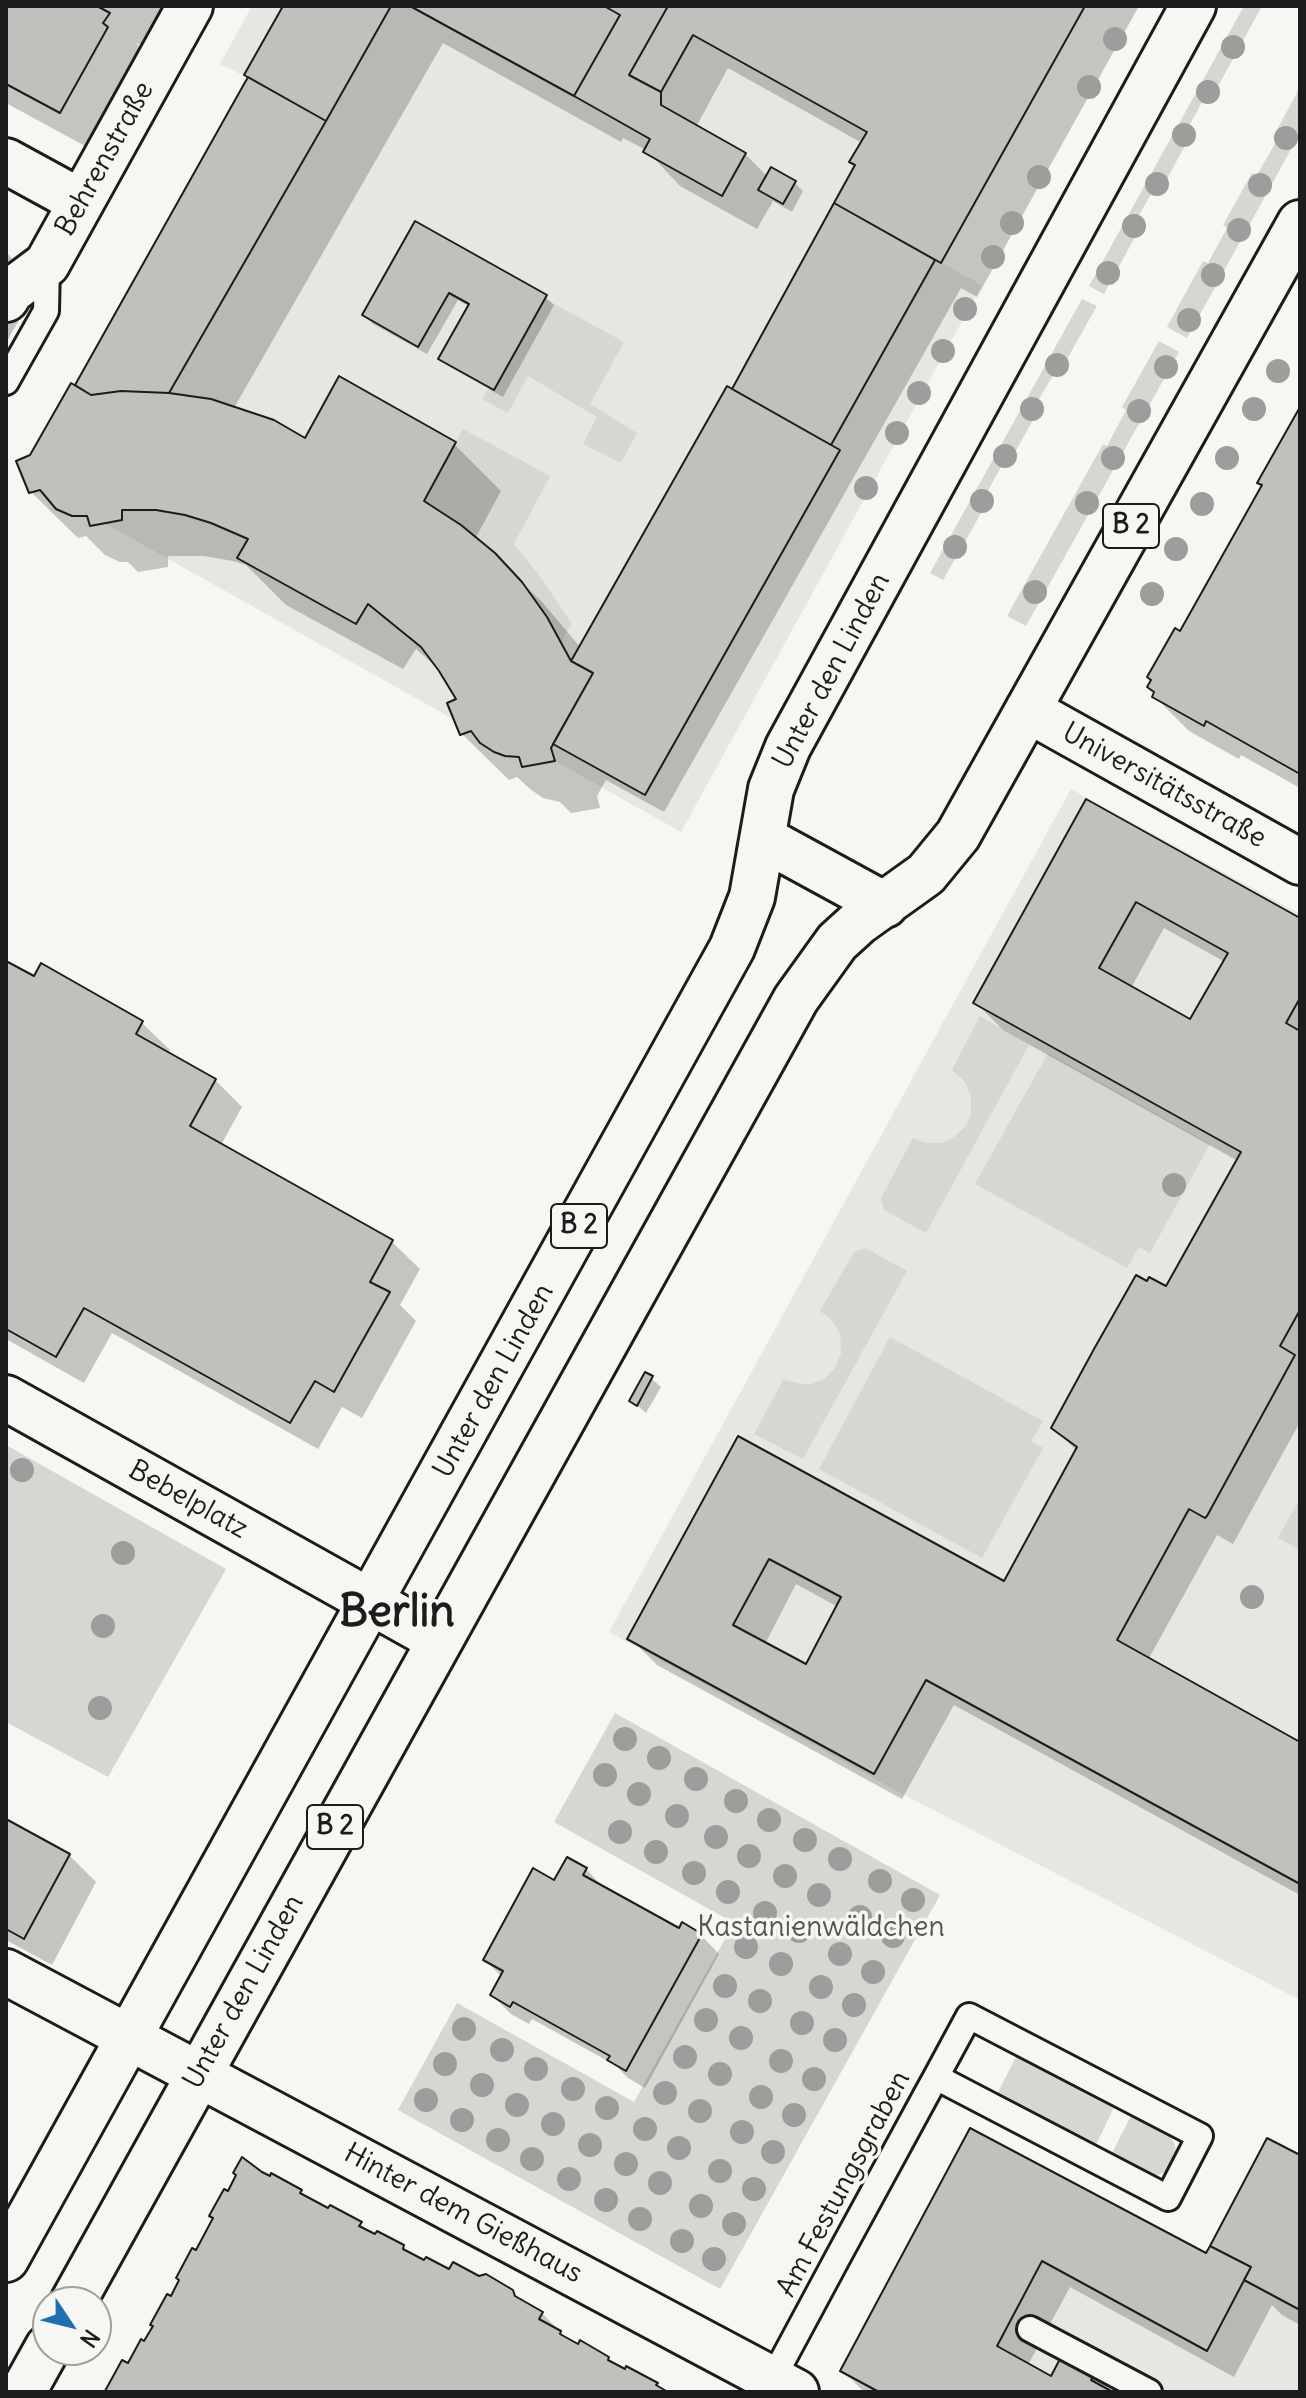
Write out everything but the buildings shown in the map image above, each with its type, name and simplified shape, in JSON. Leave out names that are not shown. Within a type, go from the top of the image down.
[{"type":"main road","name":"Behrenstraße","points":[[6,299],[11,291],[47,264],[190,6]]},
{"type":"main road","name":"Unter den Linden","points":[[6,2259],[115,2030],[371,1602],[732,948],[752,897],[771,789],[788,747],[1193,6]]},
{"type":"main road","points":[[6,161],[81,202]]},
{"type":"main road","name":"Unter den Linden","points":[[82,2286],[796,999],[837,942],[926,874],[950,846],[1300,223]]},
{"type":"main road","name":"Universitätsstraße","points":[[1028,710],[1300,862]]},
{"type":"main road","points":[[764,839],[885,905]]},
{"type":"main road","name":"Bebelplatz","points":[[6,1398],[371,1602]]},
{"type":"main road","points":[[371,1602],[439,1640]]},
{"type":"main road","name":"Hinter dem Gießhaus","points":[[6,1972],[784,2386]]},
{"type":"main road","points":[[23,2392],[37,2366]]},
{"type":"lane","points":[[6,382],[46,311],[47,264]]},
{"type":"lane","name":"Am Festungsgraben","points":[[784,2386],[936,2077],[969,2016],[1200,2136],[1168,2198],[936,2077]]},
{"type":"lane","points":[[1030,2329],[1149,2392]]},
{"type":"shaded area","points":[[252,6],[1085,6],[942,263],[982,285],[681,832],[555,761],[522,767],[519,757],[494,752],[480,743],[471,731],[460,735],[453,719],[106,524],[90,526],[87,516],[72,516],[56,509],[40,490],[29,493],[16,461],[30,455],[71,383],[75,384],[247,77],[220,64]]},
{"type":"shaded area","points":[[1071,789],[1300,914],[1300,2000],[893,1789],[609,1632]]},
{"type":"shaded area","points":[[970,2128],[1206,2253],[1267,2138],[1300,2155],[1300,2392],[879,2392],[840,2371]]},
{"type":"green space","points":[[1244,6],[1262,6],[1211,99],[1205,97],[1185,133],[1190,136],[1160,192],[1154,189],[1135,222],[1141,226],[1104,294],[1089,286]]},
{"type":"green space","points":[[1300,87],[1300,133],[1187,338],[1167,327],[1203,261],[1208,263],[1227,228],[1223,225],[1252,173],[1257,175],[1277,140],[1273,137]]},
{"type":"green space","points":[[545,299],[624,342],[590,404],[637,433],[621,463],[583,444],[597,417],[528,376],[508,413],[482,399]]},
{"type":"green space","points":[[1082,299],[1097,306],[1059,373],[1055,372],[1035,406],[1039,409],[1008,465],[1003,463],[984,498],[988,501],[943,580],[930,573]]},
{"type":"green space","points":[[1159,341],[1179,352],[1026,626],[1007,616],[1103,444],[1107,446],[1126,410],[1122,407]]},
{"type":"green space","points":[[463,429],[550,476],[514,544],[572,624],[561,642],[522,582],[495,553],[461,525],[424,501]]},
{"type":"green space","points":[[980,1016],[1029,1045],[926,1233],[884,1210],[881,1198],[913,1138],[926,1143],[942,1143],[966,1126],[971,1113],[971,1096],[965,1082],[952,1070]]},
{"type":"green space","points":[[1048,1053],[1210,1144],[1150,1253],[1139,1247],[1127,1268],[975,1184]]},
{"type":"green space","points":[[865,1248],[907,1271],[803,1459],[754,1434],[783,1380],[809,1385],[824,1379],[835,1368],[841,1354],[840,1333],[831,1319],[820,1311],[854,1252]]},
{"type":"green space","points":[[890,1337],[1043,1421],[1031,1441],[1043,1448],[982,1558],[819,1469]]},
{"type":"green space","points":[[6,1445],[226,1569],[108,1777],[6,1722]]},
{"type":"green space","points":[[1300,1498],[1300,1550],[1278,1538]]},
{"type":"green space","name":"Kastanienwäldchen","points":[[615,1713],[940,1895],[720,2289],[398,2110],[457,2003],[634,2102],[734,1923],[554,1822]]},
{"type":"green space","points":[[1017,2055],[1115,2105],[1094,2149],[995,2098]]},
{"type":"green space","points":[[1132,2114],[1169,2134],[1177,2154],[1166,2172],[1147,2174],[1111,2155]]},
{"type":"district","name":"Berlin","points":[[397,1613]]}]
